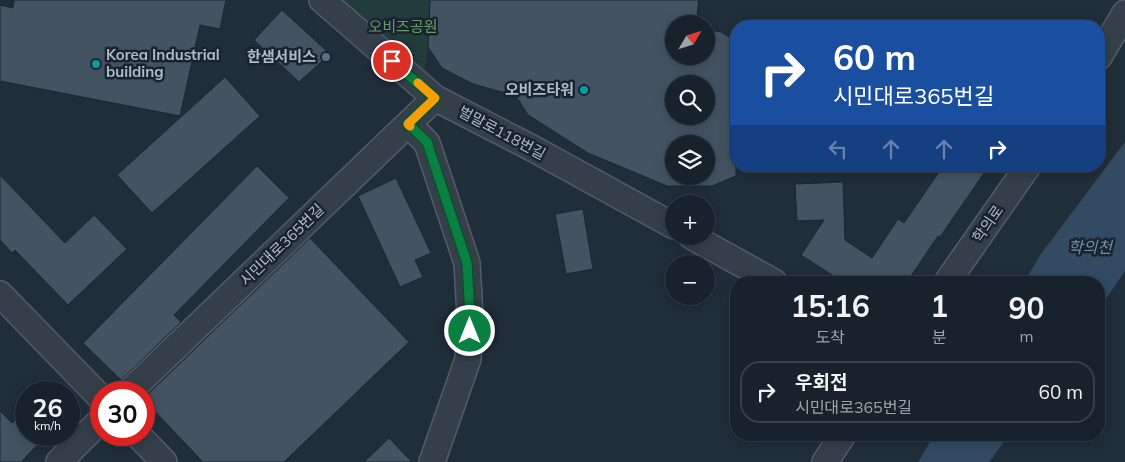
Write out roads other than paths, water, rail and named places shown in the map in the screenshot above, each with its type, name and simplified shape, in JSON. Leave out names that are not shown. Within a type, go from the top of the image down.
[{"type":"street","name":"벌말로118번길","points":[[322,0],[435,98],[532,148],[665,221]]},
{"type":"street","points":[[1105,47],[1125,13]]},
{"type":"street","name":"시민대로365번길","points":[[140,381],[435,98]]},
{"type":"street","points":[[408,124],[427,142],[467,263],[470,316],[468,359],[432,462]]},
{"type":"street","name":"학의로","points":[[951,276],[1024,172]]},
{"type":"street","points":[[708,245],[763,276]]},
{"type":"street","points":[[0,294],[90,387]]},
{"type":"street","points":[[59,462],[90,431]]},
{"type":"street","points":[[825,462],[839,441]]},
{"type":"street","points":[[149,446],[164,462]]},
{"type":"water","name":"학의천","points":[[1125,142],[1125,271],[1105,300],[1105,276],[1028,276],[1041,254],[1102,172],[1105,172],[1105,169]]},
{"type":"water","points":[[930,441],[1005,441],[989,462],[918,462]]},
{"type":"place","name":"한샘서비스","points":[[326,57]]},
{"type":"place","name":"Korea Industrial building","points":[[96,64]]},
{"type":"place","name":"오비즈타워","points":[[584,90]]},
{"type":"park label","name":"오비즈공원","points":[[403,27]]}]
